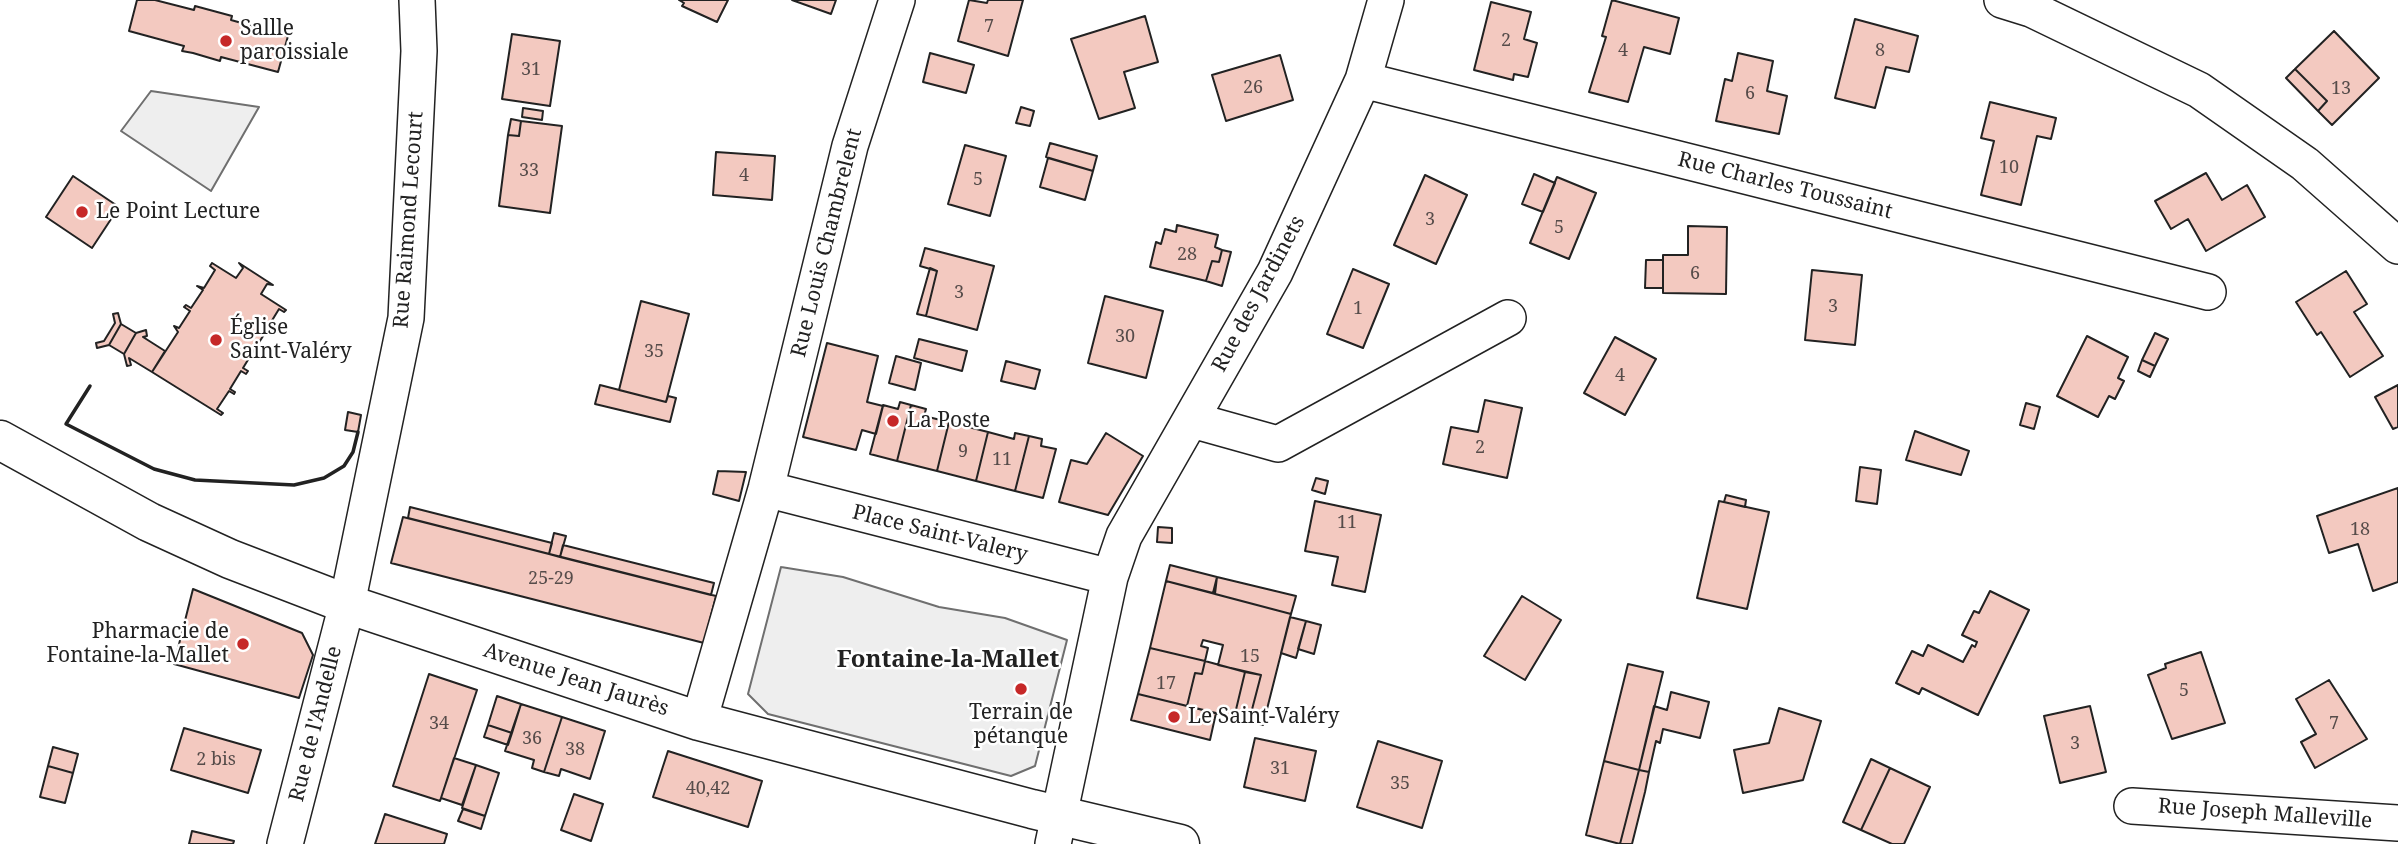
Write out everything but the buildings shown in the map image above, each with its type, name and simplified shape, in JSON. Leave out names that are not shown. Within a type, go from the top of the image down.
[{"type":"street","name":"Rue Raimond Lecourt","points":[[347,604],[406,318],[419,51],[417,0]]},
{"type":"street","name":"Rue Louis Chambrelent","points":[[766,489],[850,146],[897,0]]},
{"type":"street","name":"Rue des Jardinets","points":[[1110,577],[1124,536],[1275,272],[1363,80],[1386,0]]},
{"type":"street","points":[[2002,0],[2045,16],[2199,90],[2305,164],[2398,246]]},
{"type":"street","name":"Rue Charles Toussaint","points":[[1363,80],[2208,292]]},
{"type":"street","points":[[1192,420],[1278,443],[1508,318]]},
{"type":"street","name":"Avenue Jean Jaurès","points":[[0,440],[149,522],[230,559],[347,604],[699,721],[1056,830],[1181,844]]},
{"type":"street","name":"Place Saint-Valery","points":[[766,489],[1110,577]]},
{"type":"street","points":[[699,721],[766,489]]},
{"type":"street","points":[[1056,830],[1110,577]]},
{"type":"street","name":"Rue de l'Andelle","points":[[285,844],[347,604]]},
{"type":"street","name":"Rue Joseph Malleville","points":[[2132,806],[2398,823]]},
{"type":"shaded area","points":[[151,91],[259,107],[211,191],[121,131]]},
{"type":"shaded area","points":[[781,567],[843,577],[939,607],[1005,618],[1067,640],[1035,766],[1011,776],[768,714],[748,694]]},
{"type":"wall","points":[[90,386],[66,424],[154,469],[195,480],[294,485],[324,478],[344,466],[353,452],[358,432]]},
{"type":"place","name":"Sallle paroissiale","points":[[226,41]]},
{"type":"place","name":"Le Point Lecture","points":[[82,212]]},
{"type":"place","name":"Église Saint-Valéry","points":[[216,340]]},
{"type":"place","name":"La Poste","points":[[893,421]]},
{"type":"place","name":"Pharmacie de Fontaine-la-Mallet","points":[[243,644]]},
{"type":"place","name":"Terrain de pétanque","points":[[1021,689]]},
{"type":"place","name":"Le Saint-Valéry","points":[[1174,717]]},
{"type":"district","name":"Fontaine-la-Mallet","points":[[948,660]]}]
